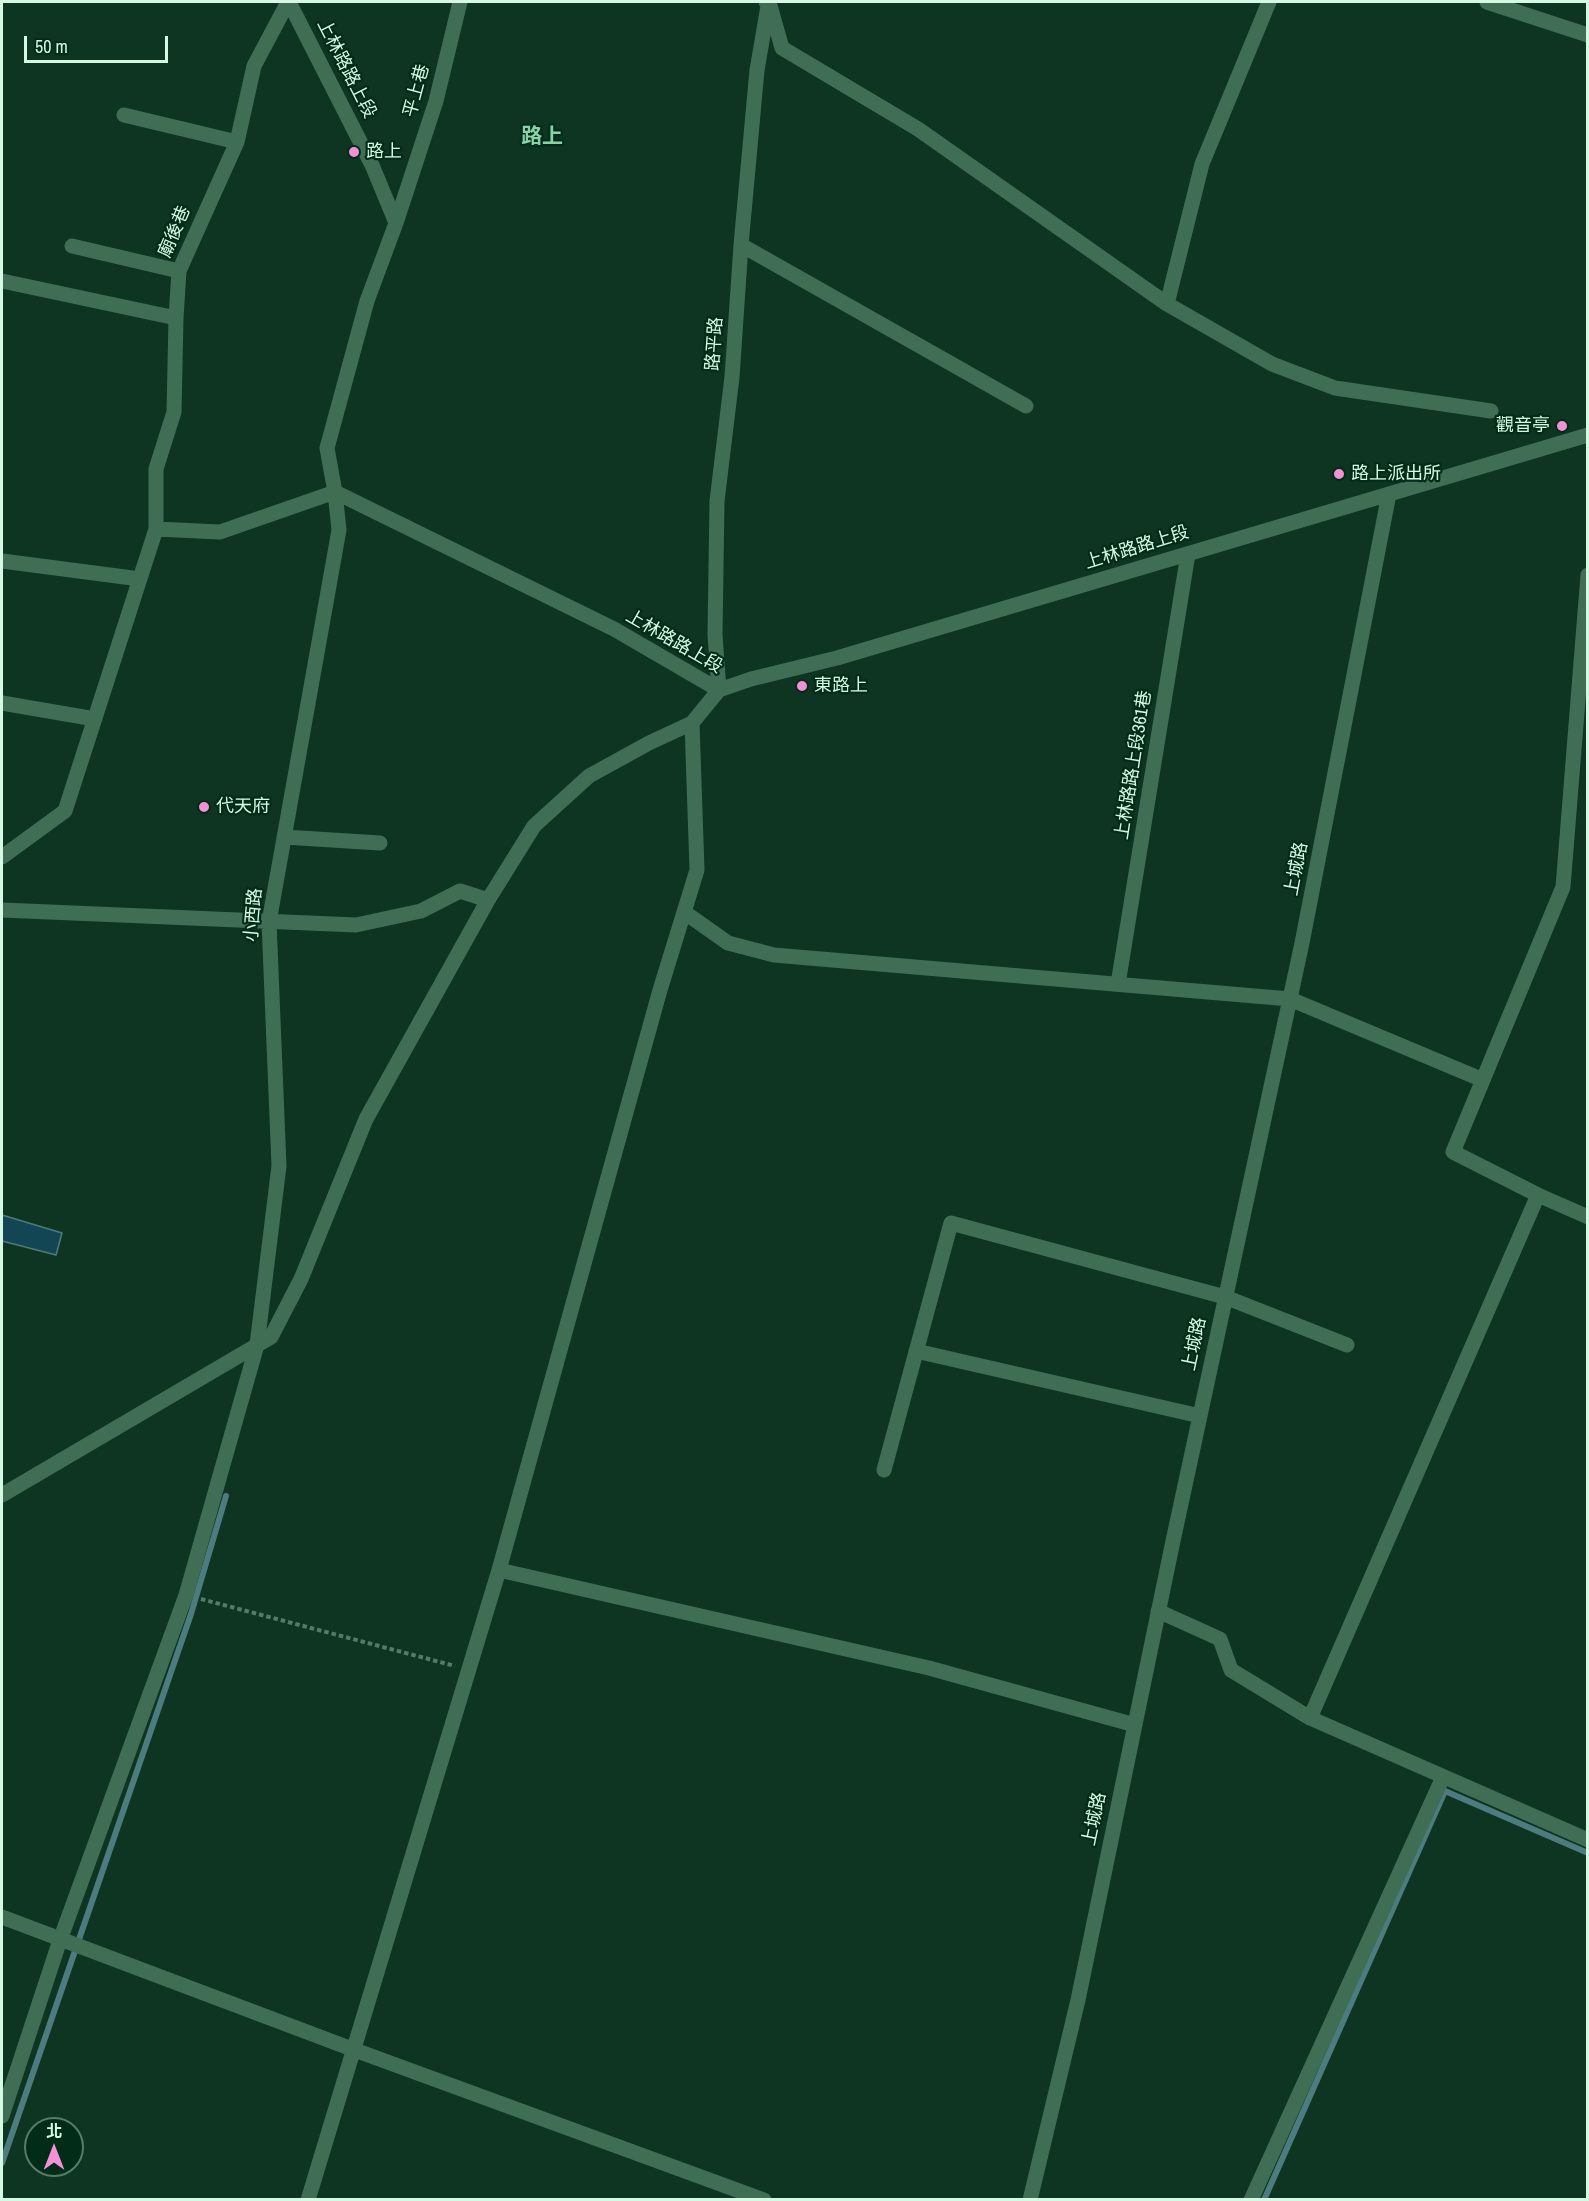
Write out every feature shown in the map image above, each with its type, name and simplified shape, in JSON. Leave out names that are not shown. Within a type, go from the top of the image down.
[{"type":"street","name":"廟後巷","points":[[2,857],[65,812],[156,529],[156,469],[174,412],[179,271],[237,142],[254,66],[289,2]]},
{"type":"street","name":"上林路路上段","points":[[289,2],[372,165],[396,223]]},
{"type":"street","name":"平上巷","points":[[396,223],[436,101],[460,2]]},
{"type":"street","points":[[768,2],[782,48],[918,129],[1167,304],[1272,364],[1335,388],[1491,411]]},
{"type":"street","name":"路平路","points":[[719,690],[715,635],[717,501],[732,377],[741,244],[757,70],[768,2]]},
{"type":"street","points":[[1167,304],[1202,164],[1269,2]]},
{"type":"street","points":[[1487,2],[1587,35]]},
{"type":"street","points":[[124,115],[237,142]]},
{"type":"street","points":[[156,529],[220,532],[335,492],[327,448],[367,301],[396,223]]},
{"type":"street","points":[[741,244],[1026,406]]},
{"type":"street","points":[[72,246],[179,271]]},
{"type":"street","points":[[2,280],[176,318]]},
{"type":"street","name":"上林路路上段","points":[[335,492],[614,629],[719,690],[751,679],[837,658],[1587,435]]},
{"type":"street","name":"小西路","points":[[2,2116],[60,1940],[186,1595],[257,1345],[279,1166],[269,922],[339,530],[335,492]]},
{"type":"street","name":"上城路","points":[[1030,2199],[1078,2000],[1158,1611],[1290,999],[1389,494]]},
{"type":"street","name":"上林路路上段361巷","points":[[1118,984],[1188,554]]},
{"type":"street","points":[[2,561],[140,579]]},
{"type":"street","points":[[1587,580],[1563,887],[1453,1152],[1587,1217]]},
{"type":"street","points":[[2,1495],[271,1337],[301,1279],[366,1119],[488,900],[534,826],[589,776],[649,743],[692,723],[719,690]]},
{"type":"street","points":[[2,704],[95,719]]},
{"type":"street","points":[[308,2199],[499,1570],[660,990],[697,870],[692,723]]},
{"type":"street","points":[[284,837],[380,843]]},
{"type":"street","points":[[2,910],[356,926],[421,911],[460,891],[488,900]]},
{"type":"street","points":[[684,912],[728,943],[774,955],[1290,999],[1483,1080]]},
{"type":"street","points":[[1310,1718],[1538,1195]]},
{"type":"street","points":[[884,1470],[951,1223],[1225,1297],[1347,1345]]},
{"type":"street","points":[[916,1351],[1200,1416]]},
{"type":"street","points":[[499,1570],[929,1668],[1135,1725]]},
{"type":"street","points":[[1158,1611],[1220,1639],[1231,1670],[1310,1718],[1587,1840]]},
{"type":"street","points":[[1251,2199],[1443,1777]]},
{"type":"street","points":[[2,1917],[352,2049],[764,2199]]},
{"type":"path","points":[[186,1595],[469,1669]]},
{"type":"water","points":[[2,1215],[62,1233],[56,1255],[2,1241]]},
{"type":"waterway","points":[[2,2163],[191,1614],[226,1496]]},
{"type":"waterway","points":[[1264,2200],[1445,1791],[1588,1853]]},
{"type":"place","name":"路上","points":[[354,152]]},
{"type":"place","name":"觀音亭","points":[[1562,426]]},
{"type":"place","name":"路上派出所","points":[[1339,474]]},
{"type":"place","name":"東路上","points":[[802,686]]},
{"type":"place","name":"代天府","points":[[204,807]]},
{"type":"district","name":"路上","points":[[542,137]]}]
